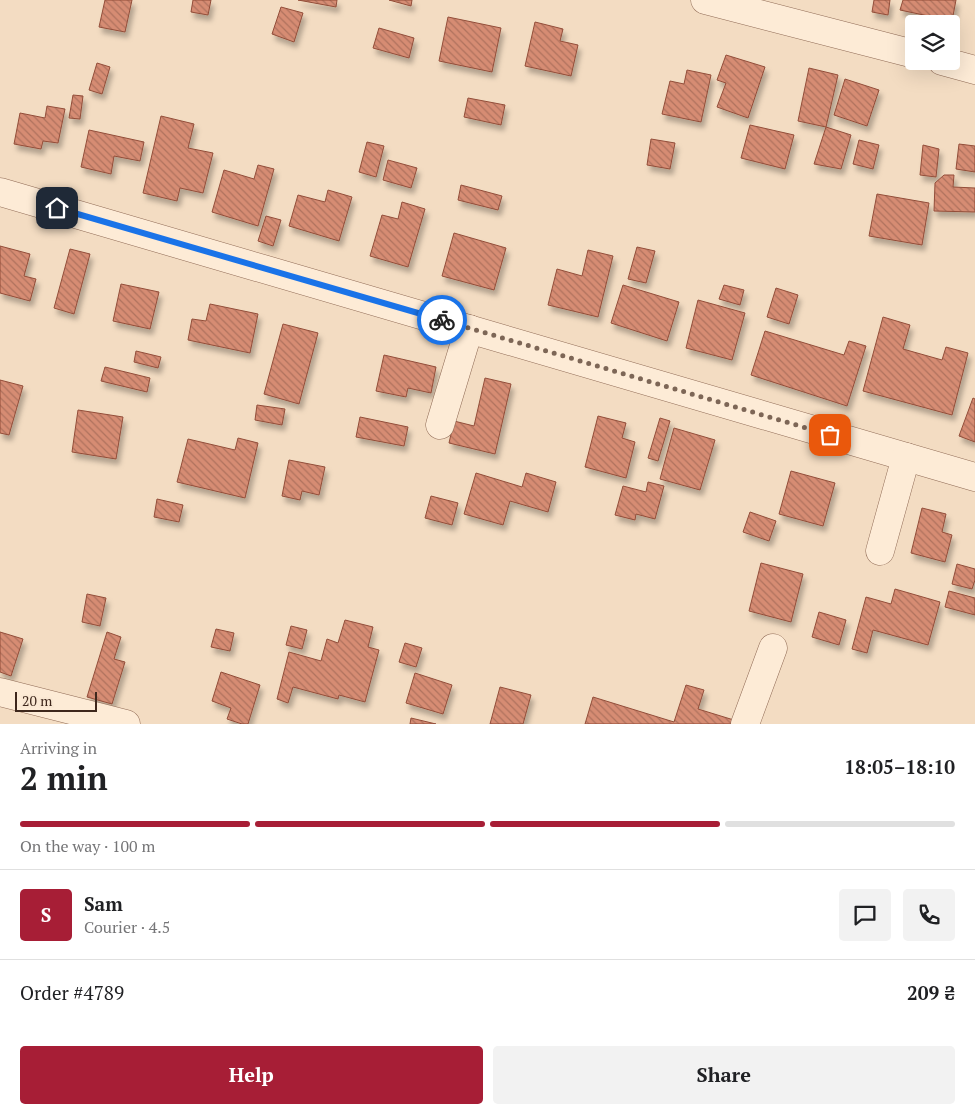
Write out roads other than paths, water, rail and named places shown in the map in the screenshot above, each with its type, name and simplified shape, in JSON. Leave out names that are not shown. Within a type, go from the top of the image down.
[{"type":"street","points":[[705,0],[905,52]]},
{"type":"street","points":[[960,66],[975,70]]},
{"type":"street","points":[[0,192],[975,478]]},
{"type":"street","points":[[440,425],[469,329]]},
{"type":"street","points":[[880,551],[906,457]]},
{"type":"street","points":[[745,724],[773,648]]},
{"type":"street","points":[[0,692],[126,724]]}]
